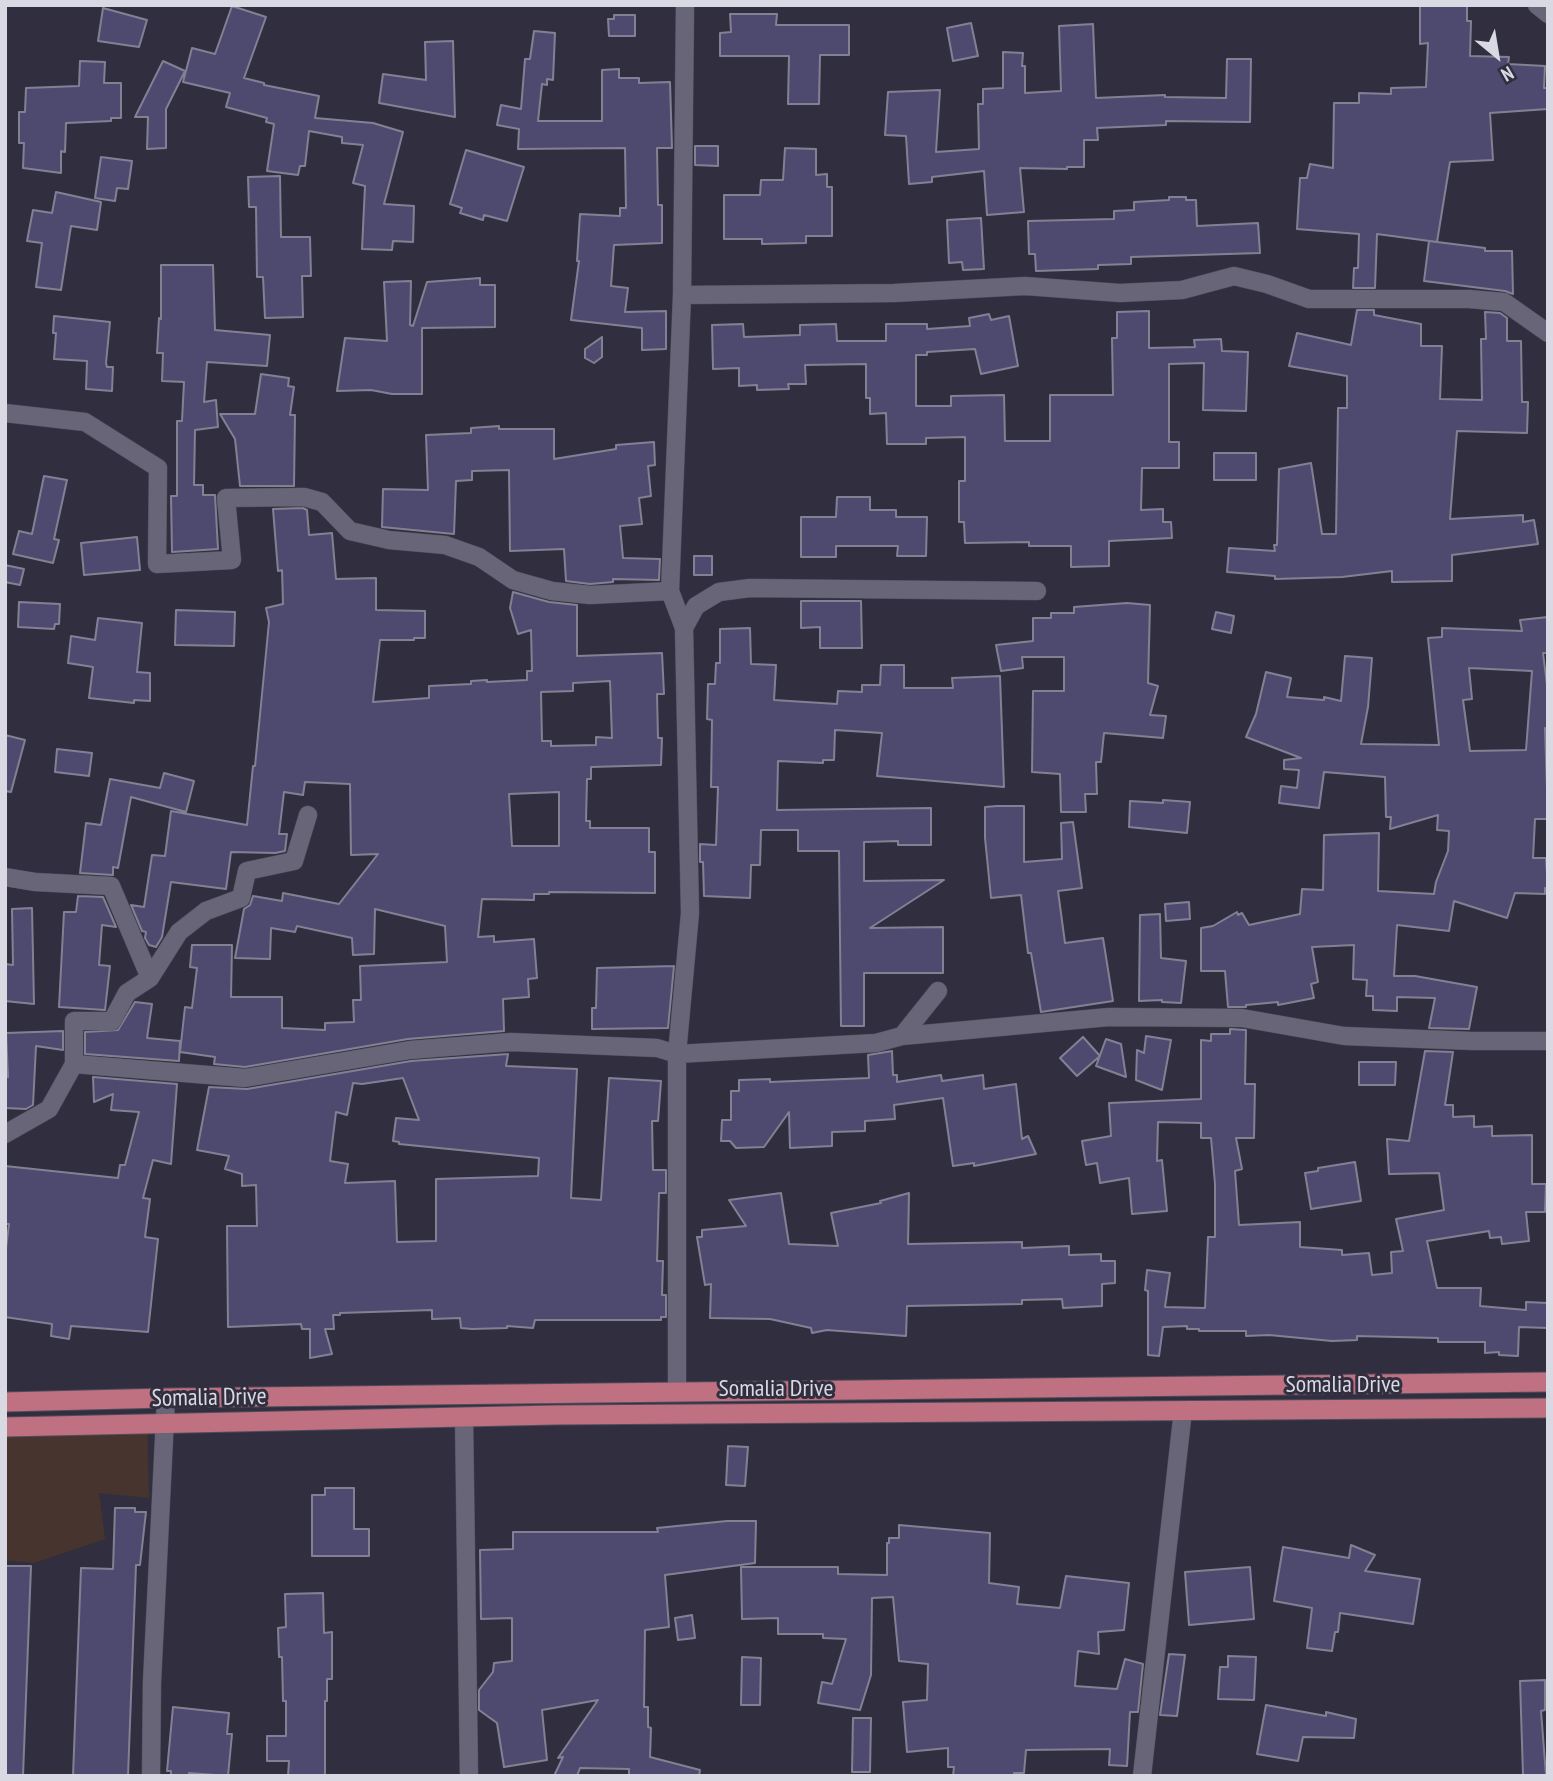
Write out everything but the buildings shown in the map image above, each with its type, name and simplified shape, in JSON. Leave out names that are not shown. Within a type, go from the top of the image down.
[{"type":"main road","name":"Somalia Drive","points":[[5,1402],[1548,1382]]},
{"type":"main road","name":"Somalia Drive","points":[[5,1427],[464,1417],[1548,1408]]},
{"type":"street","points":[[677,1392],[677,1054],[690,913],[684,628],[670,591],[682,295],[685,5]]},
{"type":"street","points":[[1537,5],[1548,14]]},
{"type":"street","points":[[682,295],[894,293],[1025,286],[1120,293],[1182,290],[1234,276],[1309,299],[1469,299],[1504,302],[1548,333]]},
{"type":"street","points":[[5,413],[85,422],[158,468],[157,564],[232,560],[226,498],[304,497],[321,502],[350,531],[389,540],[445,545],[479,557],[513,580],[552,591],[613,595],[670,591]]},
{"type":"street","points":[[684,628],[696,606],[719,592],[750,587],[1037,591]]},
{"type":"street","points":[[5,1134],[49,1109],[74,1064],[74,1021],[112,1021],[127,993],[149,978],[180,932],[206,911],[241,898],[247,871],[294,861],[308,815]]},
{"type":"street","points":[[5,877],[36,882],[111,886],[149,978]]},
{"type":"street","points":[[902,1036],[938,991]]},
{"type":"street","points":[[74,1064],[245,1078],[410,1050],[511,1042],[657,1048],[677,1054],[876,1044],[902,1036],[1109,1017],[1242,1018],[1344,1036],[1548,1041]]},
{"type":"street","points":[[150,1776],[166,1398]]},
{"type":"street","points":[[1142,1776],[1183,1410]]},
{"type":"street","points":[[464,1417],[469,1776]]},
{"type":"shaded area","points":[[5,1417],[147,1418],[149,1498],[99,1493],[105,1539],[34,1563],[5,1560]]}]
